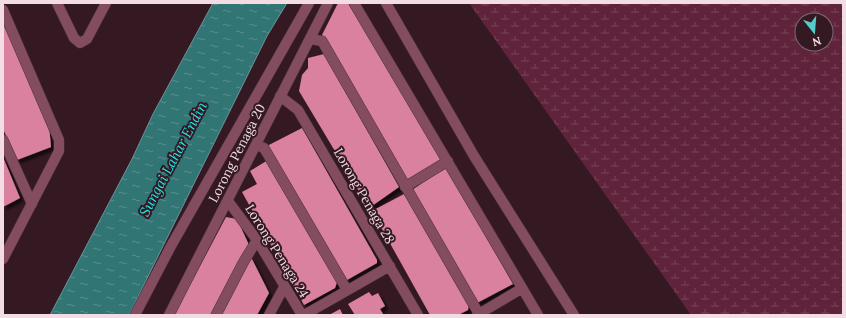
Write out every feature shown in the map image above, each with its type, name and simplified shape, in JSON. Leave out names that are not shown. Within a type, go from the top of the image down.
[{"type":"street","points":[[57,3],[74,38],[80,43],[87,39],[106,3]]},
{"type":"street","points":[[135,315],[182,226],[309,3]]},
{"type":"street","name":"Lorong Penaga 20","points":[[169,315],[328,3]]},
{"type":"street","points":[[354,3],[538,315]]},
{"type":"street","points":[[386,3],[474,156],[574,315]]},
{"type":"street","points":[[3,10],[59,140],[59,151],[3,259]]},
{"type":"street","points":[[310,39],[322,41],[478,314],[522,289]]},
{"type":"street","name":"Lorong Penaga 28","points":[[280,96],[298,110],[418,315]]},
{"type":"street","points":[[3,140],[32,204]]},
{"type":"street","points":[[256,145],[264,148],[347,290]]},
{"type":"street","points":[[405,187],[448,161]]},
{"type":"street","name":"Lorong Penaga 24","points":[[228,201],[257,240],[284,287],[303,315]]},
{"type":"street","points":[[216,315],[243,263],[257,240]]},
{"type":"street","points":[[303,315],[390,266]]},
{"type":"street","points":[[269,315],[284,287]]},
{"type":"green space","points":[[469,3],[843,3],[843,315],[691,315]]},
{"type":"water","name":"Sungai Lahar Endin","points":[[213,3],[287,3],[267,36],[129,315],[50,315],[132,159],[153,114]]},
{"type":"building","points":[[338,3],[350,3],[442,162],[407,182],[322,35]]},
{"type":"building","points":[[3,23],[49,125],[51,147],[17,160],[3,129]]},
{"type":"building","points":[[324,54],[399,187],[369,208],[299,91],[302,75],[308,68],[308,58]]},
{"type":"building","points":[[302,128],[377,260],[377,263],[347,280],[267,146]]},
{"type":"building","points":[[3,157],[20,198],[3,207]]},
{"type":"building","points":[[268,160],[337,282],[335,288],[304,305],[242,192],[257,184],[250,171]]},
{"type":"building","points":[[446,167],[513,284],[477,303],[412,190]]},
{"type":"building","points":[[404,194],[469,303],[468,310],[458,315],[430,315],[372,211]]},
{"type":"building","points":[[226,217],[237,219],[249,245],[212,315],[174,315]]},
{"type":"building","points":[[251,257],[269,293],[257,315],[221,315]]},
{"type":"building","points":[[369,292],[372,296],[378,293],[385,306],[380,309],[383,314],[355,315],[348,304]]},
{"type":"building","points":[[340,309],[343,315],[329,315]]}]
